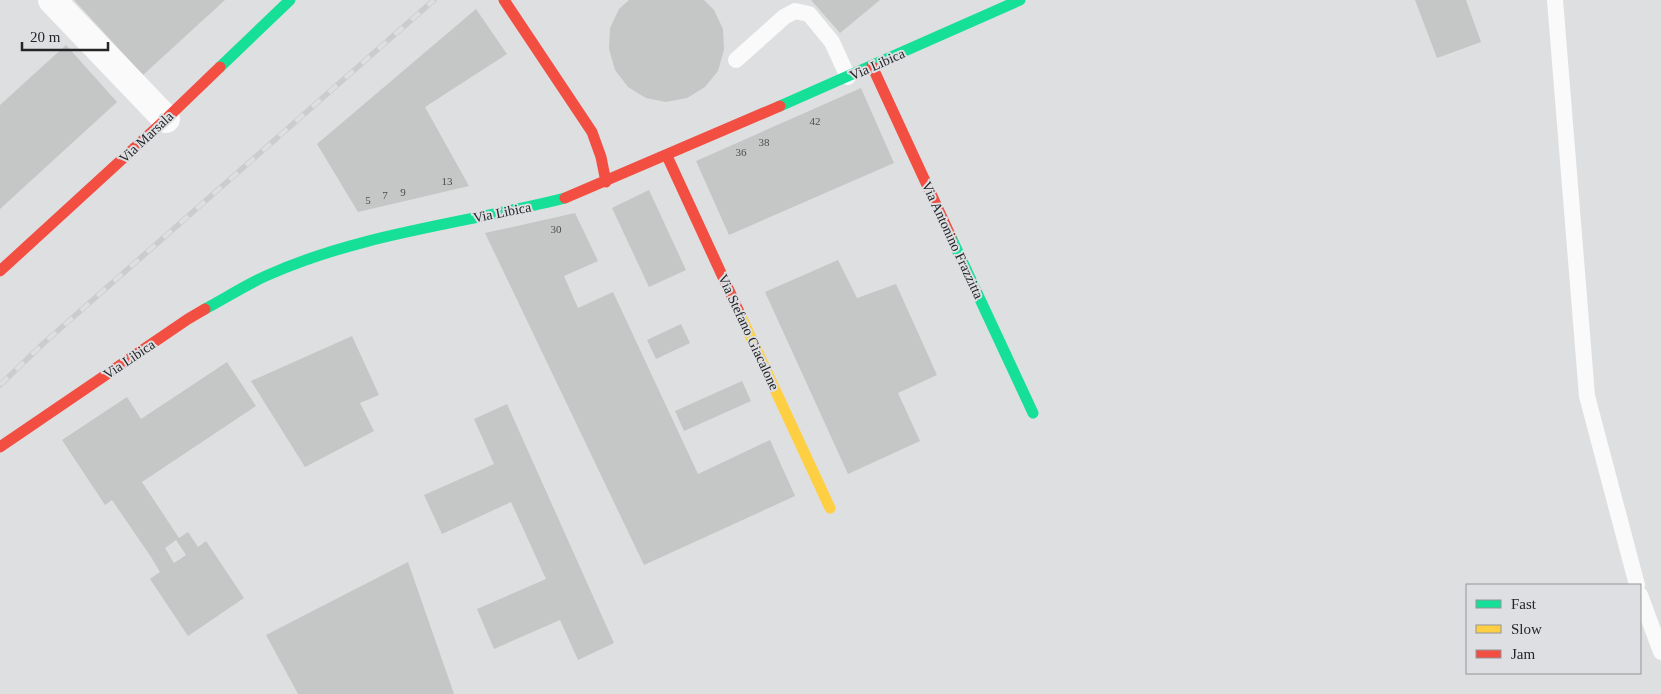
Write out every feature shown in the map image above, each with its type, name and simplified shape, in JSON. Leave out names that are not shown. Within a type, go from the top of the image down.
[{"type":"main road","name":"Via Marsala","points":[[0,272],[166,119],[290,0]]},
{"type":"main road","points":[[504,0],[592,132],[601,157],[606,182]]},
{"type":"main road","name":"Via Libica","points":[[0,447],[188,319],[268,275],[337,250],[450,222],[517,210],[573,196],[1020,0]]},
{"type":"main road","name":"Via Antonino Frazzitta","points":[[872,66],[1033,413]]},
{"type":"main road","name":"Via Stefano Giacalone","points":[[667,156],[830,508]]},
{"type":"street","points":[[52,0],[166,119]]},
{"type":"lane","points":[[1555,0],[1587,396],[1637,584]]},
{"type":"lane","points":[[736,60],[784,17],[794,11],[810,14],[832,42],[848,77]]},
{"type":"lane","points":[[1641,598],[1661,652]]},
{"type":"building","points":[[74,0],[225,0],[143,75]]},
{"type":"building","points":[[629,0],[704,0],[714,10],[723,29],[724,50],[718,71],[705,87],[687,98],[666,102],[646,98],[628,87],[615,70],[609,49],[610,28],[619,9]]},
{"type":"building","points":[[811,0],[880,0],[840,33]]},
{"type":"building","points":[[1415,0],[1466,0],[1481,42],[1437,58]]},
{"type":"building","points":[[476,9],[507,54],[425,107],[469,186],[358,212],[317,144]]},
{"type":"building","points":[[66,45],[117,102],[0,209],[0,105]]},
{"type":"building","points":[[861,88],[894,163],[729,235],[696,161]]},
{"type":"building","points":[[649,190],[686,270],[649,287],[612,208]]},
{"type":"building","points":[[575,213],[598,261],[564,276],[578,308],[613,292],[698,474],[770,440],[795,496],[644,565],[485,233]]},
{"type":"building","points":[[838,260],[857,298],[896,284],[937,375],[898,393],[920,441],[848,474],[765,292]]},
{"type":"building","points":[[681,324],[690,343],[656,359],[647,340]]},
{"type":"building","points":[[352,336],[379,395],[360,403],[374,431],[305,467],[251,381]]},
{"type":"building","points":[[227,362],[256,406],[142,482],[179,538],[188,532],[198,547],[206,541],[244,598],[188,636],[150,579],[160,572],[151,557],[112,500],[105,505],[62,440],[127,397],[141,419]],"holes":[[[176,540],[186,555],[174,563],[165,548]]]},
{"type":"building","points":[[742,381],[751,401],[684,431],[675,411]]},
{"type":"building","points":[[507,404],[614,643],[578,660],[560,620],[494,649],[477,609],[546,579],[511,502],[442,534],[424,495],[494,464],[474,419]]},
{"type":"building","points":[[408,562],[454,694],[298,694],[266,635]]},
{"type":"railway","points":[[0,385],[46,341],[434,0]]},
{"type":"traffic: fast","points":[[220,67],[290,0]]},
{"type":"traffic: fast","points":[[780,106],[1020,0]]},
{"type":"traffic: fast","points":[[205,309],[268,275],[340,249],[415,230],[565,198]]},
{"type":"traffic: fast","points":[[951,237],[1033,413]]},
{"type":"traffic: slow","points":[[739,312],[830,508]]},
{"type":"traffic: jam","points":[[504,0],[592,132],[601,157],[606,182]]},
{"type":"traffic: jam","points":[[872,66],[951,237]]},
{"type":"traffic: jam","points":[[0,271],[220,67]]},
{"type":"traffic: jam","points":[[565,198],[780,106]]},
{"type":"traffic: jam","points":[[667,156],[739,312]]},
{"type":"traffic: jam","points":[[0,447],[205,309]]}]
